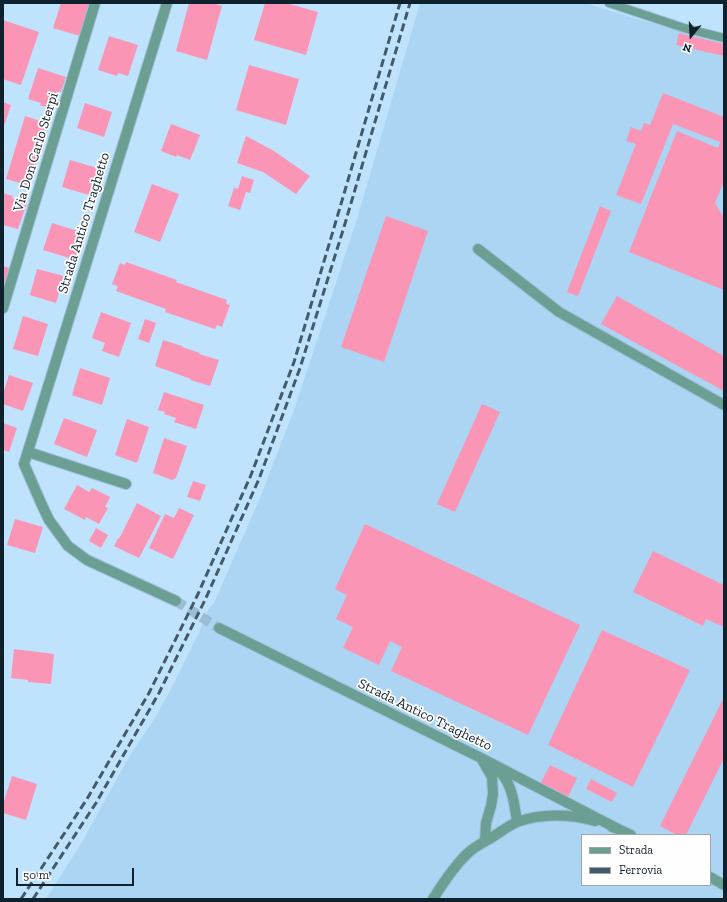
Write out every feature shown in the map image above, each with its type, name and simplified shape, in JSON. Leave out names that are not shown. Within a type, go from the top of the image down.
[{"type":"street","name":"Via Don Carlo Sterpi","points":[[3,308],[95,3]]},
{"type":"street","name":"Strada Antico Traghetto","points":[[167,3],[24,464],[49,520],[68,546],[87,560],[176,601]]},
{"type":"street","points":[[478,249],[559,312],[724,405]]},
{"type":"street","points":[[28,452],[126,484]]},
{"type":"street","name":"Strada Antico Traghetto","points":[[219,628],[481,758],[628,834]]},
{"type":"street","points":[[481,758],[498,770],[507,781],[514,798],[517,822]]},
{"type":"street","points":[[481,758],[492,777],[493,794],[486,823],[485,841]]},
{"type":"street","name":"Strada Antico Traghetto","points":[[433,899],[447,877],[469,852],[517,822],[538,816],[559,815],[586,818],[618,828]]},
{"type":"street","points":[[711,878],[724,884]]},
{"type":"lane","points":[[609,3],[684,28],[724,38]]},
{"type":"shaded area","points":[[420,3],[588,3],[665,27],[724,42],[724,899],[46,899],[82,842],[129,757],[156,716],[173,685],[209,608],[214,603],[260,498],[295,407],[357,219]]},
{"type":"building","points":[[61,3],[90,3],[80,36],[53,28]]},
{"type":"building","points":[[189,3],[213,3],[222,6],[207,60],[176,51]]},
{"type":"building","points":[[265,3],[286,3],[318,12],[306,55],[254,40]]},
{"type":"building","points":[[3,20],[39,32],[21,85],[3,79]]},
{"type":"building","points":[[679,33],[724,44],[724,56],[676,45]]},
{"type":"building","points":[[109,36],[138,45],[128,76],[118,73],[117,76],[98,70]]},
{"type":"building","points":[[249,65],[299,79],[286,125],[236,110]]},
{"type":"building","points":[[38,68],[66,77],[61,92],[59,91],[53,109],[28,99]]},
{"type":"building","points":[[663,93],[724,117],[724,181],[715,203],[724,218],[724,290],[629,252],[677,131],[718,148],[720,142],[673,124],[641,204],[616,195],[636,144],[626,141],[631,127],[641,131],[644,123],[650,125]]},
{"type":"building","points":[[3,102],[11,105],[3,129]]},
{"type":"building","points":[[85,103],[112,112],[104,137],[77,128]]},
{"type":"building","points":[[25,116],[46,123],[44,131],[46,132],[35,161],[37,162],[32,177],[30,176],[27,185],[6,179]]},
{"type":"building","points":[[171,124],[200,135],[190,160],[177,155],[176,157],[161,151]]},
{"type":"building","points":[[246,136],[274,151],[310,176],[296,194],[263,172],[237,163]]},
{"type":"building","points":[[70,160],[104,170],[99,186],[92,184],[89,195],[62,187]]},
{"type":"building","points":[[242,176],[254,180],[250,193],[246,192],[240,210],[228,206],[234,188],[238,189]]},
{"type":"building","points":[[152,184],[179,194],[160,242],[134,232]]},
{"type":"building","points":[[3,193],[27,203],[18,229],[3,225]]},
{"type":"building","points":[[600,206],[611,211],[578,296],[567,292]]},
{"type":"building","points":[[386,216],[428,231],[384,362],[341,347]]},
{"type":"building","points":[[52,223],[81,232],[78,241],[81,242],[76,260],[43,250]]},
{"type":"building","points":[[126,262],[227,300],[226,304],[230,305],[222,327],[217,325],[215,329],[165,312],[166,309],[116,291],[118,286],[112,284],[120,263],[125,265]]},
{"type":"building","points":[[3,266],[10,268],[5,282],[3,281]]},
{"type":"building","points":[[37,269],[64,276],[56,303],[30,295]]},
{"type":"building","points":[[617,296],[724,356],[724,391],[601,324]]},
{"type":"building","points":[[101,312],[131,323],[119,357],[102,351],[105,343],[92,338]]},
{"type":"building","points":[[23,316],[48,324],[38,356],[13,349]]},
{"type":"building","points":[[145,319],[156,323],[149,343],[138,339]]},
{"type":"building","points":[[163,340],[219,360],[210,386],[155,366]]},
{"type":"building","points":[[80,368],[110,378],[102,405],[72,395]]},
{"type":"building","points":[[9,375],[33,383],[23,411],[3,404],[3,394]]},
{"type":"building","points":[[164,392],[204,405],[196,429],[174,422],[176,418],[164,414],[165,412],[158,410]]},
{"type":"building","points":[[482,404],[500,412],[455,512],[437,504]]},
{"type":"building","points":[[64,418],[97,430],[87,457],[54,444]]},
{"type":"building","points":[[127,419],[149,427],[137,463],[115,455]]},
{"type":"building","points":[[3,423],[17,428],[9,452],[3,450]]},
{"type":"building","points":[[164,438],[187,446],[176,478],[172,480],[153,473]]},
{"type":"building","points":[[193,481],[206,485],[200,501],[187,497]]},
{"type":"building","points":[[77,485],[89,492],[92,488],[110,497],[105,507],[108,508],[99,524],[86,517],[85,520],[64,509]]},
{"type":"building","points":[[137,503],[161,516],[139,558],[114,546]]},
{"type":"building","points":[[179,508],[194,515],[173,559],[149,548],[165,514],[174,518]]},
{"type":"building","points":[[15,519],[43,527],[35,553],[7,545]]},
{"type":"building","points":[[365,524],[580,625],[528,735],[391,671],[402,647],[390,641],[379,665],[343,648],[353,627],[336,619],[347,595],[335,589]]},
{"type":"building","points":[[96,528],[108,535],[101,548],[89,541]]},
{"type":"building","points":[[653,551],[724,585],[724,627],[706,619],[703,626],[633,592]]},
{"type":"building","points":[[602,630],[690,670],[633,787],[548,745]]},
{"type":"building","points":[[14,649],[54,654],[51,684],[28,682],[28,680],[11,678]]},
{"type":"building","points":[[724,697],[724,758],[686,834],[675,834],[660,826]]},
{"type":"building","points":[[550,765],[577,778],[568,797],[540,784]]},
{"type":"building","points":[[12,776],[37,784],[26,820],[3,813],[3,804]]},
{"type":"building","points":[[591,779],[617,793],[612,802],[586,789]]},
{"type":"tunnel","points":[[176,601],[219,628]]},
{"type":"railway","points":[[21,899],[87,799],[149,693],[198,594],[251,475],[294,362],[400,3]]},
{"type":"railway","points":[[33,899],[96,803],[159,693],[205,600],[259,479],[300,368],[344,227],[410,3]]}]
